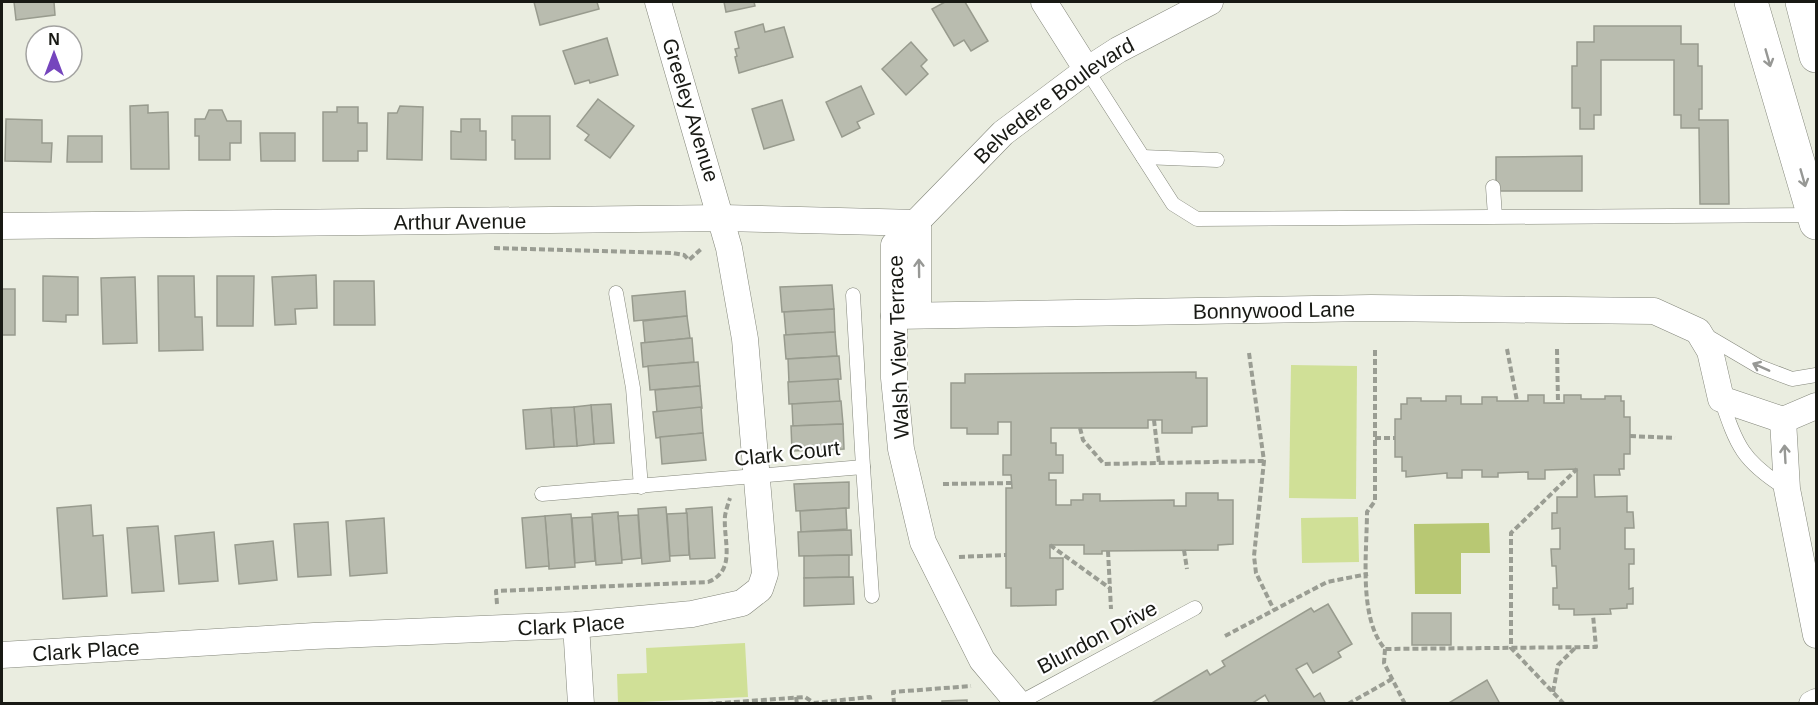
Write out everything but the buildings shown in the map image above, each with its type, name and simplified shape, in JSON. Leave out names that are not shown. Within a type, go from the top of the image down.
[{"type":"main road","points":[[1751,2],[1815,219]]},
{"type":"main road","points":[[1802,2],[1816,56]]},
{"type":"street","name":"Greeley Avenue","points":[[658,2],[723,218]]},
{"type":"street","points":[[1044,2],[1087,70]]},
{"type":"street","name":"Belvedere Boulevard","points":[[918,223],[1003,133],[1087,70],[1118,50],[1210,2]]},
{"type":"street","name":"Arthur Avenue","points":[[2,226],[723,218],[918,223]]},
{"type":"street","name":"Clark Place","points":[[2,655],[314,636],[576,625],[692,614],[742,603],[759,589],[765,574],[745,339],[723,218]]},
{"type":"street","name":"Walsh View Terrace","points":[[918,223],[906,315],[894,378],[901,449],[923,542],[982,660],[1019,703]]},
{"type":"street","name":"Bonnywood Lane","points":[[906,315],[1371,308],[1654,311],[1698,331]]},
{"type":"street","points":[[1698,331],[1710,351],[1721,399],[1783,420],[1816,406]]},
{"type":"street","points":[[1783,420],[1786,489],[1816,635]]},
{"type":"street","points":[[576,625],[581,704]]},
{"type":"street","points":[[1812,704],[1816,702]]},
{"type":"lane","points":[[1087,70],[1173,204],[1197,219],[1495,216],[1815,219]]},
{"type":"lane","points":[[1143,157],[1217,160]]},
{"type":"lane","points":[[1493,187],[1495,216]]},
{"type":"lane","points":[[616,293],[633,388],[641,487]]},
{"type":"lane","name":"Clark Court","points":[[542,495],[863,467],[853,294]]},
{"type":"lane","points":[[1698,331],[1758,366],[1792,379],[1816,375]]},
{"type":"lane","points":[[1721,399],[1736,444],[1762,473],[1786,489]]},
{"type":"lane","points":[[863,467],[873,596]]},
{"type":"lane","name":"Blundon Drive","points":[[1019,703],[1195,608]]},
{"type":"path","points":[[1507,349],[1517,401]]},
{"type":"path","points":[[1557,349],[1558,403]]},
{"type":"path","points":[[1375,350],[1375,501],[1367,512],[1369,622],[1376,638],[1385,649],[1384,663],[1405,704]]},
{"type":"path","points":[[1249,353],[1264,461],[1254,556],[1256,573],[1274,610]]},
{"type":"path","points":[[1154,420],[1159,463]]},
{"type":"path","points":[[1080,428],[1083,440],[1104,464],[1264,461]]},
{"type":"path","points":[[1630,436],[1675,438]]},
{"type":"path","points":[[1375,438],[1395,438]]},
{"type":"path","points":[[1564,704],[1511,648],[1511,533],[1577,469]]},
{"type":"path","points":[[944,484],[1012,483]]},
{"type":"path","points":[[497,628],[496,591],[708,582],[716,579],[724,571],[727,559],[725,515],[730,497]]},
{"type":"path","points":[[1050,545],[1111,589]]},
{"type":"path","points":[[1184,550],[1187,569]]},
{"type":"path","points":[[1108,551],[1111,609]]},
{"type":"path","points":[[949,557],[1006,555]]},
{"type":"path","points":[[1225,636],[1327,582],[1368,574]]},
{"type":"path","points":[[1385,649],[1596,647],[1593,615]]},
{"type":"path","points":[[1553,692],[1558,665],[1576,647]]},
{"type":"path","points":[[1348,704],[1392,679]]},
{"type":"path","points":[[894,704],[893,692],[980,685]]},
{"type":"path","points":[[796,697],[797,704]]},
{"type":"path","points":[[707,704],[775,701],[796,697],[805,697],[814,703],[870,697],[871,704]]},
{"type":"shaded area","points":[[1291,365],[1357,366],[1356,499],[1289,498]]},
{"type":"shaded area","points":[[1358,517],[1359,562],[1302,563],[1301,518]]},
{"type":"shaded area","points":[[1489,523],[1490,553],[1461,553],[1461,594],[1415,594],[1414,524]]},
{"type":"shaded area","points":[[745,643],[748,697],[618,703],[617,674],[647,673],[646,648]]}]
